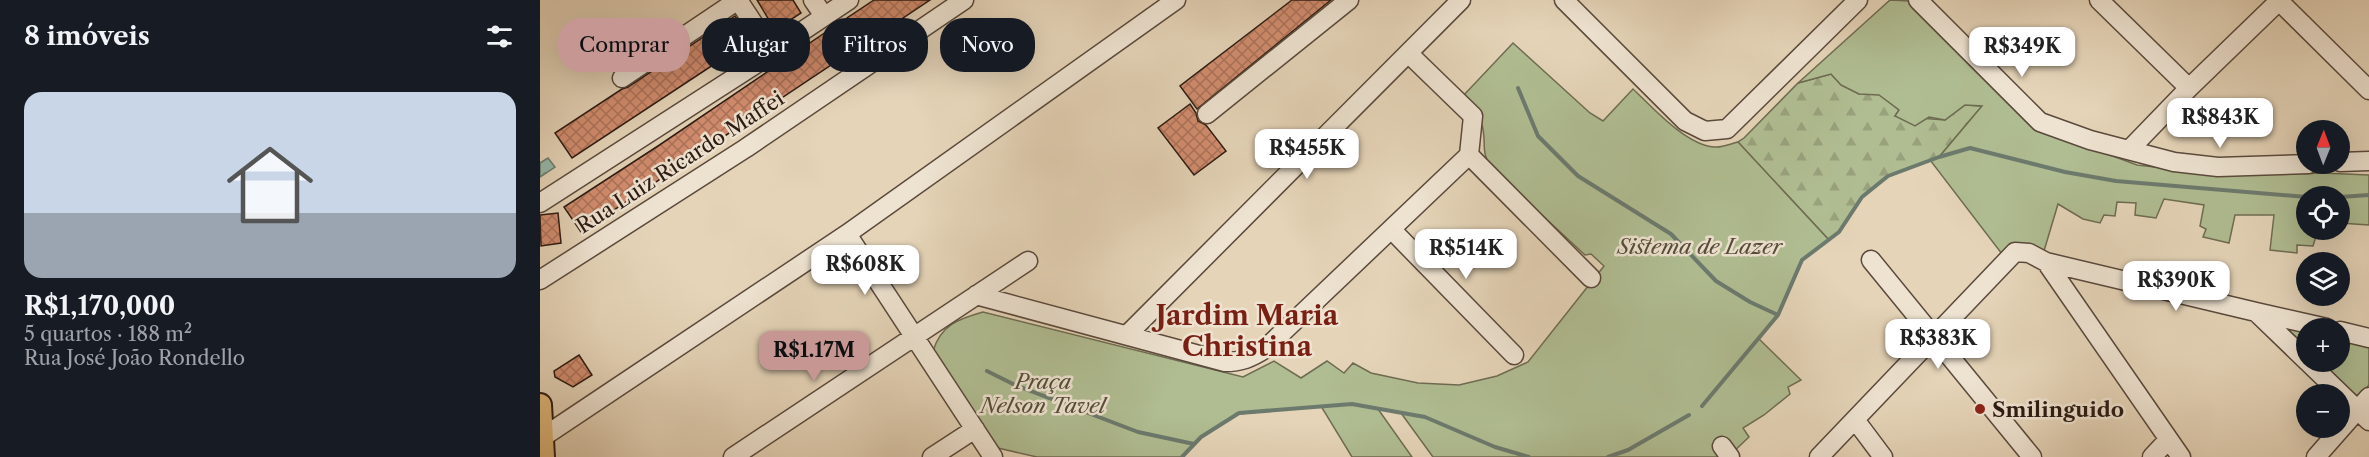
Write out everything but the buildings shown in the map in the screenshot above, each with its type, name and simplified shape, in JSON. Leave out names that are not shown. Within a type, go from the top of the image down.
[{"type":"main road","points":[[540,405],[542,444]]},
{"type":"street","points":[[540,203],[773,53],[738,0],[622,78]]},
{"type":"street","points":[[813,0],[824,16]]},
{"type":"street","points":[[810,26],[849,0]]},
{"type":"street","name":"Rua Luiz Ricardo Maffei","points":[[540,280],[746,148],[964,0]]},
{"type":"street","points":[[542,444],[847,234],[1176,0]]},
{"type":"street","points":[[1207,114],[1349,0]]},
{"type":"street","points":[[1127,335],[1461,0]]},
{"type":"street","points":[[1563,0],[1685,121],[1706,131],[1727,129],[1858,0]]},
{"type":"street","points":[[1918,0],[2040,122],[2074,135],[2174,162],[2218,167],[2296,164]]},
{"type":"street","points":[[2100,0],[2189,88]]},
{"type":"street","points":[[2129,150],[2279,0],[2369,90]]},
{"type":"street","points":[[976,296],[1225,362],[1238,362],[1251,358],[1265,349],[1469,155],[1473,116],[1408,53]]},
{"type":"street","points":[[1469,155],[1591,278]]},
{"type":"street","points":[[2350,162],[2369,161]]},
{"type":"street","points":[[1392,230],[1514,355]]},
{"type":"street","points":[[847,234],[993,457]]},
{"type":"street","points":[[1819,457],[1856,421],[2015,252],[2029,253],[2046,262],[2296,321]]},
{"type":"street","points":[[1871,260],[2032,457]]},
{"type":"street","points":[[733,457],[1028,261]]},
{"type":"street","points":[[2046,262],[2181,457]]},
{"type":"street","points":[[2256,312],[2365,410],[2316,457]]},
{"type":"street","points":[[2350,334],[2369,338]]},
{"type":"street","points":[[1856,421],[1882,457]]},
{"type":"street","points":[[932,457],[975,429]]},
{"type":"street","points":[[2152,457],[2168,440]]},
{"type":"green space","points":[[1890,0],[1909,1],[2035,127],[2137,165],[2226,175],[2369,175],[2369,225],[2350,224],[2350,186],[2296,186],[2296,240],[2315,240],[2313,246],[2297,245],[2296,253],[2270,250],[2274,215],[2235,215],[2229,243],[2203,237],[2206,229],[2200,226],[2204,205],[2164,199],[2156,218],[2135,215],[2136,203],[2117,202],[2115,216],[2104,215],[2100,223],[2083,219],[2058,204],[2044,251],[2002,254],[1930,160],[1939,157],[1982,106],[1965,105],[1945,120],[1929,117],[1915,126],[1895,116],[1899,110],[1879,95],[1859,94],[1841,85],[1831,74],[1798,83]]},
{"type":"green space","name":"Sistema de Lazer","points":[[1513,43],[1590,113],[1603,121],[1633,89],[1670,124],[1692,140],[1703,145],[1717,147],[1738,142],[1829,240],[1802,260],[1778,315],[1759,339],[1801,380],[1788,387],[1790,394],[1743,428],[1749,437],[1728,457],[1433,457],[1401,413],[1378,409],[1412,457],[1352,457],[1321,406],[1239,414],[1201,437],[1182,457],[1037,457],[998,448],[933,351],[936,342],[952,324],[983,312],[1243,377],[1274,361],[1301,378],[1327,361],[1344,373],[1353,363],[1371,373],[1418,383],[1459,385],[1497,376],[1528,362],[1604,266],[1591,254],[1585,255],[1491,168],[1488,162],[1481,121],[1462,97]]},
{"type":"green space","name":"Sistema de Lazer","points":[[1831,74],[1841,85],[1859,94],[1879,94],[1899,110],[1895,116],[1945,120],[1965,105],[1982,106],[1939,157],[1889,176],[1862,197],[1839,232],[1829,240],[1738,142],[1798,83]]},
{"type":"green space","points":[[2289,328],[2296,329],[2296,339],[2287,330]]},
{"type":"green space","points":[[2350,339],[2369,343],[2369,385],[2358,397],[2350,390],[2350,384],[2344,384],[2330,372],[2350,372]]},
{"type":"water","points":[[548,158],[555,167],[540,177],[540,163]]},
{"type":"waterway","points":[[1518,88],[1538,136],[1578,176],[1671,234],[1716,281],[1750,302],[1778,315]]},
{"type":"waterway","points":[[1702,406],[1778,315],[1802,260],[1839,232],[1862,197],[1888,176],[1939,157],[1970,148],[2065,172],[2116,181],[2296,196]]},
{"type":"waterway","points":[[2350,196],[2369,195]]},
{"type":"waterway","points":[[987,371],[1015,385],[1138,432],[1194,444]]},
{"type":"waterway","points":[[1182,457],[1201,437],[1239,413],[1352,404],[1425,417],[1495,447],[1529,457]]},
{"type":"waterway","points":[[1608,457],[1628,450],[1689,415]]},
{"type":"place","name":"Smilinguido","points":[[1980,409]]},
{"type":"district","name":"Jardim Maria Christina","points":[[1247,330]]},
{"type":"park label","name":"Praça Nelson Tavel","points":[[1043,393]]}]
